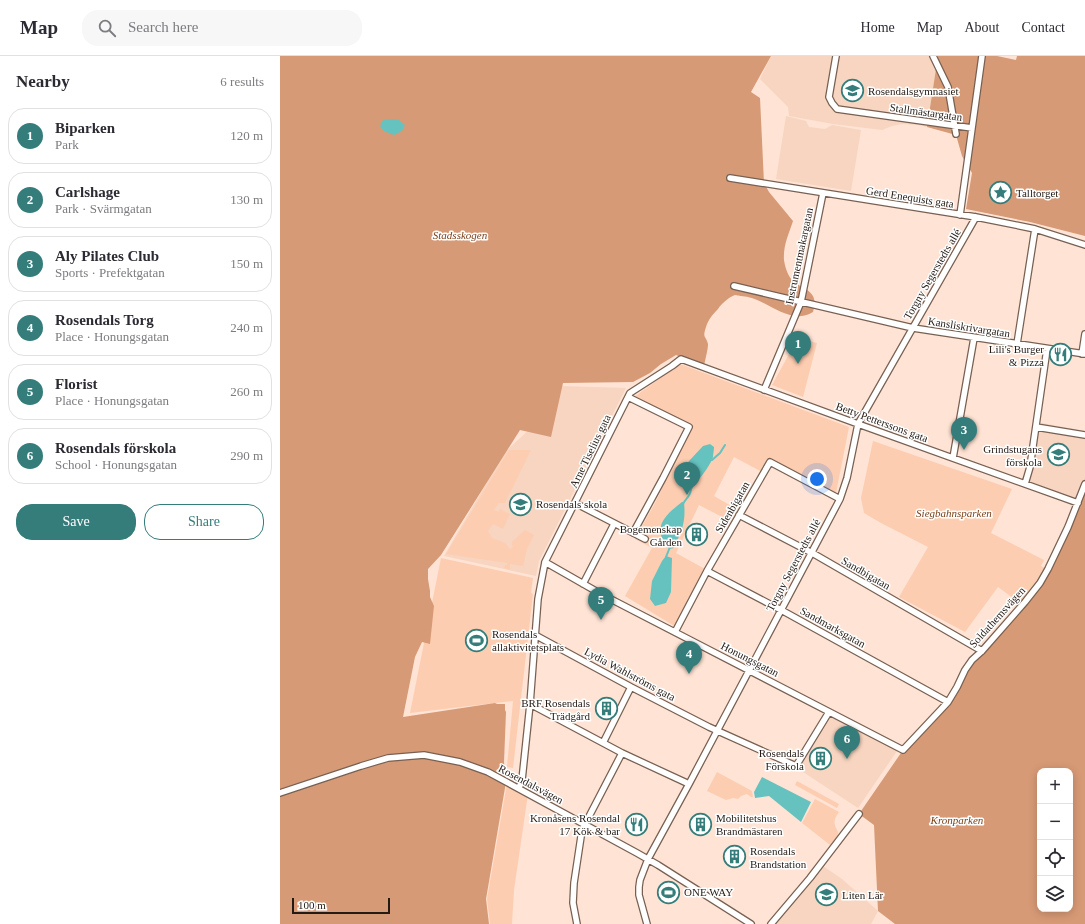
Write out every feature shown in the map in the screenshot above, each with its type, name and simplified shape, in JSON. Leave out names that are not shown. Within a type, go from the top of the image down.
[{"type":"street","name":"Stallmästargatan","points":[[836,56],[829,97],[837,109],[972,128]]},
{"type":"street","points":[[933,56],[948,87],[956,134]]},
{"type":"street","name":"Stallmästargatan","points":[[960,215],[982,56]]},
{"type":"street","name":"Gerd Enequists gata","points":[[730,178],[976,217],[1035,229],[1085,245]]},
{"type":"street","name":"Instrumentmakargatan","points":[[764,390],[801,302],[822,193]]},
{"type":"street","name":"Torgny Segerstedts allé","points":[[647,924],[639,895],[639,887],[648,859],[840,499],[847,478],[858,424],[976,217]]},
{"type":"street","points":[[1017,344],[1035,229]]},
{"type":"street","name":"Kansliskrivargatan","points":[[734,286],[913,328],[1084,354]]},
{"type":"street","points":[[1084,354],[1085,334]]},
{"type":"street","points":[[953,458],[974,338]]},
{"type":"street","points":[[1024,484],[1030,467],[1047,349]]},
{"type":"street","name":"Betty Petterssons gata","points":[[681,359],[1078,503]]},
{"type":"street","name":"Arne Tiselius gata","points":[[518,788],[522,780],[530,704],[538,599],[545,562],[630,393],[681,359]]},
{"type":"street","points":[[628,398],[689,427],[633,533]]},
{"type":"street","points":[[1036,427],[1085,434]]},
{"type":"street","name":"Sidenbigatan","points":[[675,632],[707,571],[770,462],[840,499]]},
{"type":"street","name":"Soldathemsvägen","points":[[903,750],[948,702],[972,660],[982,651],[1021,607],[1040,583],[1068,527],[1085,484]]},
{"type":"street","points":[[575,503],[645,539]]},
{"type":"street","name":"Sandbigatan","points":[[739,515],[810,553],[982,651]]},
{"type":"street","points":[[583,584],[614,524]]},
{"type":"street","name":"Honungsgatan","points":[[545,562],[583,584],[903,750]]},
{"type":"street","name":"Sandmarksgatan","points":[[707,571],[780,609],[948,702]]},
{"type":"street","name":"Lydia Wahlströms gata","points":[[535,635],[631,687],[717,731],[796,766],[829,712]]},
{"type":"street","points":[[603,743],[631,687]]},
{"type":"street","points":[[530,704],[622,753],[689,784]]},
{"type":"street","points":[[577,924],[573,903],[574,883],[582,830],[622,753]]},
{"type":"street","name":"Rosendalsvägen","points":[[280,794],[392,757],[424,755],[460,762],[488,772],[648,859],[751,924]]},
{"type":"street","points":[[771,924],[810,878],[859,814]]},
{"type":"shaded area","name":"Rosendalsgymnasiet","points":[[771,56],[938,56],[927,127],[902,124],[882,130],[833,124],[789,116],[788,107],[760,79]]},
{"type":"shaded area","points":[[786,116],[806,121],[809,127],[825,129],[832,125],[861,130],[851,191],[776,179]]},
{"type":"shaded area","name":"Rosendals skola","points":[[560,386],[626,388],[539,561],[536,576],[444,556],[504,453],[532,427]]},
{"type":"shaded area","name":"Grindstugans förskola","points":[[1042,423],[1085,431],[1085,481],[1076,499],[1023,479]]},
{"type":"shaded area","name":"Rosendals Förskola","points":[[830,714],[897,751],[858,808],[797,768]]},
{"type":"shaded area","name":"Liten Lär","points":[[820,864],[842,879],[878,911],[871,924],[771,924]]},
{"type":"green space","name":"Stadsskogen","points":[[280,56],[771,56],[751,92],[760,98],[764,183],[769,192],[793,221],[785,244],[784,263],[792,280],[813,296],[813,312],[804,316],[795,316],[786,314],[759,301],[735,295],[721,305],[707,324],[704,335],[708,346],[704,366],[676,355],[650,373],[633,382],[563,383],[551,437],[520,430],[441,555],[428,569],[430,597],[434,606],[430,644],[422,642],[415,657],[403,717],[495,703],[505,704],[504,762],[506,782],[486,899],[489,924],[280,924]]},
{"type":"green space","points":[[938,56],[997,56],[1016,60],[1017,56],[1085,56],[1085,236],[1030,222],[966,209],[972,173],[962,156],[956,135],[927,127]]},
{"type":"green space","points":[[798,338],[817,343],[803,397],[772,385]]},
{"type":"green space","points":[[680,364],[849,427],[836,493],[771,461],[764,473],[734,457],[714,496],[733,507],[726,519],[699,505],[676,553],[705,569],[676,627],[625,596],[652,548],[635,539],[655,503],[692,427],[634,397]]},
{"type":"green space","name":"Siegbahnsparken","points":[[873,441],[1012,489],[991,533],[1044,560],[1041,566],[1047,569],[1021,604],[998,587],[965,632],[899,597],[928,547],[864,513],[861,498]]},
{"type":"green space","points":[[509,450],[531,450],[505,503],[499,503],[494,510],[499,512],[500,509],[510,514],[503,529],[493,524],[488,531],[492,538],[505,543],[510,549],[513,547],[512,542],[525,530],[534,535],[527,549],[523,566],[510,564],[510,570],[504,568],[507,563],[446,554]]},
{"type":"green space","name":"Kronparken","points":[[1085,488],[1085,924],[895,924],[878,911],[874,825],[859,814],[903,750],[948,702],[965,670],[1040,583]]},
{"type":"green space","name":"Rosendals allaktivitetsplats","points":[[441,558],[533,578],[531,593],[533,594],[513,768],[507,767],[513,701],[410,713]]},
{"type":"green space","points":[[717,772],[752,791],[753,797],[747,794],[738,799],[733,798],[726,800],[707,791]]},
{"type":"green space","points":[[797,781],[839,804],[837,808],[795,785]]},
{"type":"green space","points":[[507,783],[528,794],[514,890],[512,924],[490,924],[487,899]]},
{"type":"green space","points":[[815,799],[839,812],[835,822],[838,834],[830,845],[802,823]]},
{"type":"water","points":[[383,120],[399,120],[405,125],[402,131],[394,135],[384,131],[380,126]]},
{"type":"water","points":[[710,444],[714,447],[713,457],[709,466],[691,491],[689,483],[680,472],[703,446]]},
{"type":"water","points":[[682,502],[684,502],[683,526],[674,548],[669,549],[663,541],[660,530],[661,525],[666,516]]},
{"type":"water","points":[[666,556],[672,558],[671,592],[666,603],[655,606],[650,599],[652,581]]},
{"type":"water","points":[[762,777],[811,802],[801,822],[769,796],[755,798],[754,792]]},
{"type":"waterway","points":[[712,460],[720,453],[725,445]]},
{"type":"waterway","points":[[683,504],[690,494],[691,489]]},
{"type":"waterway","points":[[666,557],[670,547]]},
{"type":"place","name":"Rosendalsgymnasiet","points":[[852,91]]},
{"type":"place","name":"Talltorget","points":[[1001,193]]},
{"type":"place","name":"Lili's Burger & Pizza","points":[[1060,355]]},
{"type":"place","name":"Biparken","points":[[798,364]]},
{"type":"place","name":"Aly Pilates Club","points":[[964,450]]},
{"type":"place","name":"Grindstugans förskola","points":[[1058,455]]},
{"type":"place","name":"Carlshage","points":[[687,495]]},
{"type":"place","name":"Rosendals skola","points":[[521,504]]},
{"type":"place","name":"Bogemenskap Gården","points":[[697,535]]},
{"type":"place","name":"Florist","points":[[601,620]]},
{"type":"place","name":"Rosendals allaktivitetsplats","points":[[476,640]]},
{"type":"place","name":"Rosendals Torg","points":[[689,674]]},
{"type":"place","name":"BRF Rosendals Trädgård","points":[[606,709]]},
{"type":"place","name":"Rosendals Förskola","points":[[820,759]]},
{"type":"place","name":"Rosendals förskola","points":[[847,759]]},
{"type":"place","name":"Kronåsens Rosendal 17 Kök & bar","points":[[636,824]]},
{"type":"place","name":"Mobilitetshus Brandmästaren","points":[[701,824]]},
{"type":"place","name":"Rosendals Brandstation","points":[[735,857]]},
{"type":"place","name":"ONE WAY","points":[[668,892]]},
{"type":"place","name":"Liten Lär","points":[[827,895]]}]
